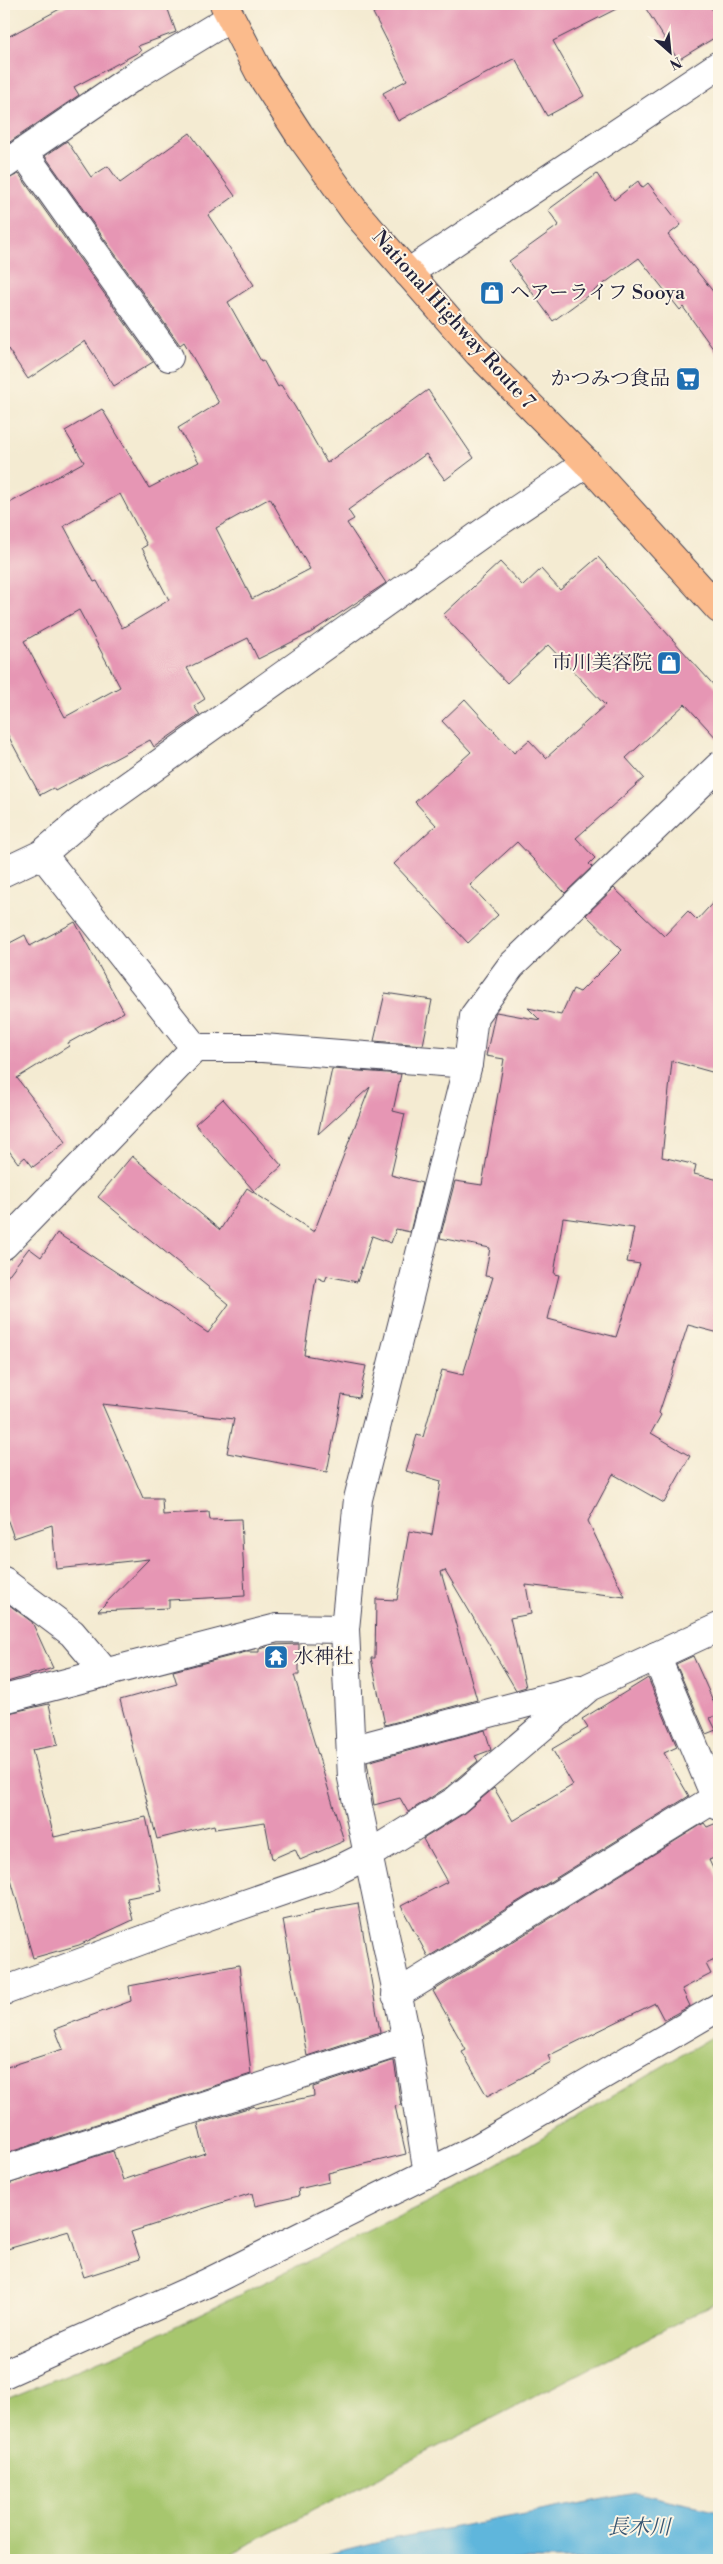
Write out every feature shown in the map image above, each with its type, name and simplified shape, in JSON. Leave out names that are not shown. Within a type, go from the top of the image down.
[{"type":"highway","name":"National Highway Route 7","points":[[227,11],[259,72],[299,134],[356,213],[478,353],[587,463],[719,608]]},
{"type":"street","points":[[168,358],[13,159],[227,11]]},
{"type":"street","points":[[408,273],[719,65]]},
{"type":"street","points":[[4,872],[42,854],[90,813],[484,532],[587,463]]},
{"type":"street","points":[[428,2174],[407,2040],[396,1995],[352,1778],[345,1629],[358,1499],[468,1064],[474,1016],[511,966],[719,766]]},
{"type":"street","points":[[42,854],[195,1048]]},
{"type":"street","points":[[4,1245],[195,1048],[263,1048],[468,1064]]},
{"type":"street","points":[[4,1582],[72,1634],[106,1673]]},
{"type":"street","points":[[351,1750],[589,1687],[719,1627]]},
{"type":"street","points":[[4,1699],[277,1628],[345,1629]]},
{"type":"street","points":[[396,1995],[718,1800],[656,1656]]},
{"type":"street","points":[[4,1991],[164,1932],[326,1876],[368,1855],[455,1800],[589,1687]]},
{"type":"street","points":[[4,2374],[207,2284],[428,2174],[476,2149],[719,2007]]},
{"type":"street","points":[[4,2170],[407,2040]]},
{"type":"green space","points":[[719,2033],[719,2301],[219,2560],[4,2560],[4,2400],[127,2350],[451,2191]]},
{"type":"water","name":"長木川","points":[[636,2493],[719,2511],[719,2560],[304,2560],[381,2541]]},
{"type":"building","points":[[69,4],[166,4],[176,32],[138,46],[141,51],[74,87],[79,95],[4,146],[4,39]]},
{"type":"building","points":[[392,4],[626,4],[553,41],[584,96],[547,116],[515,58],[398,121],[383,93],[407,80],[373,13]]},
{"type":"building","points":[[643,4],[709,4],[719,21],[719,35],[678,60]]},
{"type":"building","points":[[190,133],[235,196],[208,215],[254,285],[228,302],[261,361],[263,360],[278,387],[281,385],[327,463],[428,390],[474,458],[445,480],[426,454],[348,510],[354,519],[347,523],[386,583],[310,633],[258,659],[248,638],[187,668],[205,699],[194,706],[200,715],[154,747],[150,740],[55,791],[53,788],[40,795],[4,728],[4,506],[84,462],[65,431],[102,409],[149,488],[199,462],[178,428],[219,403],[184,342],[180,345],[45,156],[67,141],[91,177],[108,166],[120,183]],"holes":[[[120,494],[147,545],[142,548],[169,600],[122,628],[97,581],[94,582],[64,526]],[[270,498],[310,569],[252,599],[216,528]],[[79,610],[120,687],[65,717],[24,641]]]},
{"type":"building","points":[[19,174],[153,362],[114,386],[85,341],[28,379],[4,343],[4,180]]},
{"type":"building","points":[[597,174],[614,200],[638,181],[642,188],[648,183],[681,225],[668,235],[719,299],[719,357],[683,307],[680,310],[639,258],[553,321],[509,261],[559,225],[548,210]]},
{"type":"building","points":[[598,557],[719,691],[719,741],[685,704],[626,758],[644,778],[576,838],[595,858],[589,864],[592,867],[565,893],[517,842],[470,885],[498,915],[468,943],[394,864],[436,825],[415,802],[471,752],[442,721],[465,699],[514,753],[529,740],[546,758],[605,705],[548,645],[507,683],[443,615],[500,562],[523,586],[541,569],[560,590]]},
{"type":"building","points":[[614,888],[664,936],[688,911],[697,920],[719,896],[719,1074],[672,1061],[662,1157],[696,1165],[694,1174],[719,1180],[719,1333],[688,1325],[659,1413],[661,1415],[651,1433],[690,1456],[664,1503],[613,1474],[588,1521],[625,1597],[526,1585],[531,1614],[510,1618],[526,1687],[516,1690],[445,1570],[441,1572],[477,1700],[385,1725],[371,1658],[375,1658],[376,1599],[397,1600],[409,1531],[432,1535],[441,1481],[406,1471],[417,1435],[423,1437],[442,1370],[463,1375],[493,1277],[485,1276],[490,1248],[440,1238],[455,1181],[482,1185],[504,1059],[486,1056],[495,1014],[496,1012],[540,1020],[528,1008],[561,1015],[573,989],[580,992],[622,950],[586,915]],"holes":[[[563,1218],[634,1228],[627,1262],[640,1264],[616,1337],[548,1319],[559,1275],[554,1274]]]},
{"type":"building","points":[[75,922],[124,1012],[68,1043],[69,1046],[17,1078],[66,1142],[33,1167],[25,1157],[18,1163],[4,1144],[4,946],[25,935],[30,946]]},
{"type":"building","points":[[385,993],[432,1000],[423,1045],[374,1041]]},
{"type":"building","points":[[332,1069],[401,1074],[393,1111],[405,1114],[391,1175],[422,1183],[410,1232],[396,1229],[391,1243],[372,1236],[357,1282],[327,1276],[325,1281],[316,1277],[304,1355],[366,1366],[359,1398],[342,1395],[327,1472],[227,1453],[234,1419],[102,1404],[143,1498],[162,1498],[163,1515],[209,1512],[210,1520],[241,1519],[245,1596],[169,1600],[169,1608],[98,1611],[149,1559],[56,1569],[52,1525],[14,1538],[4,1510],[4,1281],[29,1248],[41,1257],[57,1233],[208,1333],[229,1304],[98,1197],[132,1156],[220,1230],[247,1188],[314,1232],[370,1087],[318,1134]]},
{"type":"building","points":[[223,1099],[282,1166],[254,1191],[195,1124]]},
{"type":"building","points":[[4,1601],[32,1622],[53,1668],[4,1683]]},
{"type":"building","points":[[299,1644],[299,1675],[294,1675],[344,1841],[300,1860],[295,1849],[272,1859],[265,1822],[215,1829],[214,1825],[157,1839],[120,1700],[177,1684],[173,1671],[246,1652],[259,1652],[259,1649],[275,1645]]},
{"type":"building","points":[[693,1656],[719,1714],[710,1718],[716,1730],[706,1734],[676,1664]]},
{"type":"building","points":[[648,1678],[677,1747],[664,1753],[689,1796],[428,1957],[401,1906],[447,1882],[423,1839],[463,1814],[494,1788],[513,1821],[573,1785],[552,1749],[588,1728],[582,1719]]},
{"type":"building","points":[[49,1704],[58,1745],[32,1750],[54,1837],[146,1817],[162,1891],[127,1898],[133,1920],[79,1945],[33,1958],[4,1855],[4,1714]]},
{"type":"building","points":[[485,1730],[491,1750],[475,1756],[478,1761],[446,1788],[408,1812],[400,1798],[374,1805],[367,1762]]},
{"type":"building","points":[[719,1822],[719,1856],[709,1860],[719,1881],[719,1958],[706,1964],[711,1974],[682,1989],[690,2006],[664,2020],[655,2003],[548,2056],[551,2062],[487,2096],[462,2052],[466,2050],[433,1991],[704,1823],[707,1827]]},
{"type":"building","points":[[358,1903],[380,2032],[307,2056],[283,1920],[314,1913],[313,1911]]},
{"type":"building","points":[[239,1965],[251,2074],[4,2154],[4,2068],[63,2049],[55,2029],[131,2001],[129,1986]]},
{"type":"building","points":[[394,2061],[401,2105],[395,2106],[406,2154],[328,2173],[329,2182],[298,2189],[299,2196],[255,2206],[252,2193],[131,2232],[140,2259],[84,2277],[69,2231],[4,2250],[4,2185],[113,2151],[123,2180],[205,2153],[198,2124],[254,2106],[255,2108],[314,2096],[313,2087]]},
{"type":"place","name":"ヘアーライフ Sooya","points":[[492,293]]},
{"type":"place","name":"かつみつ食品","points":[[688,379]]},
{"type":"place","name":"市川美容院","points":[[669,663]]},
{"type":"place","name":"水神社","points":[[276,1657]]}]
